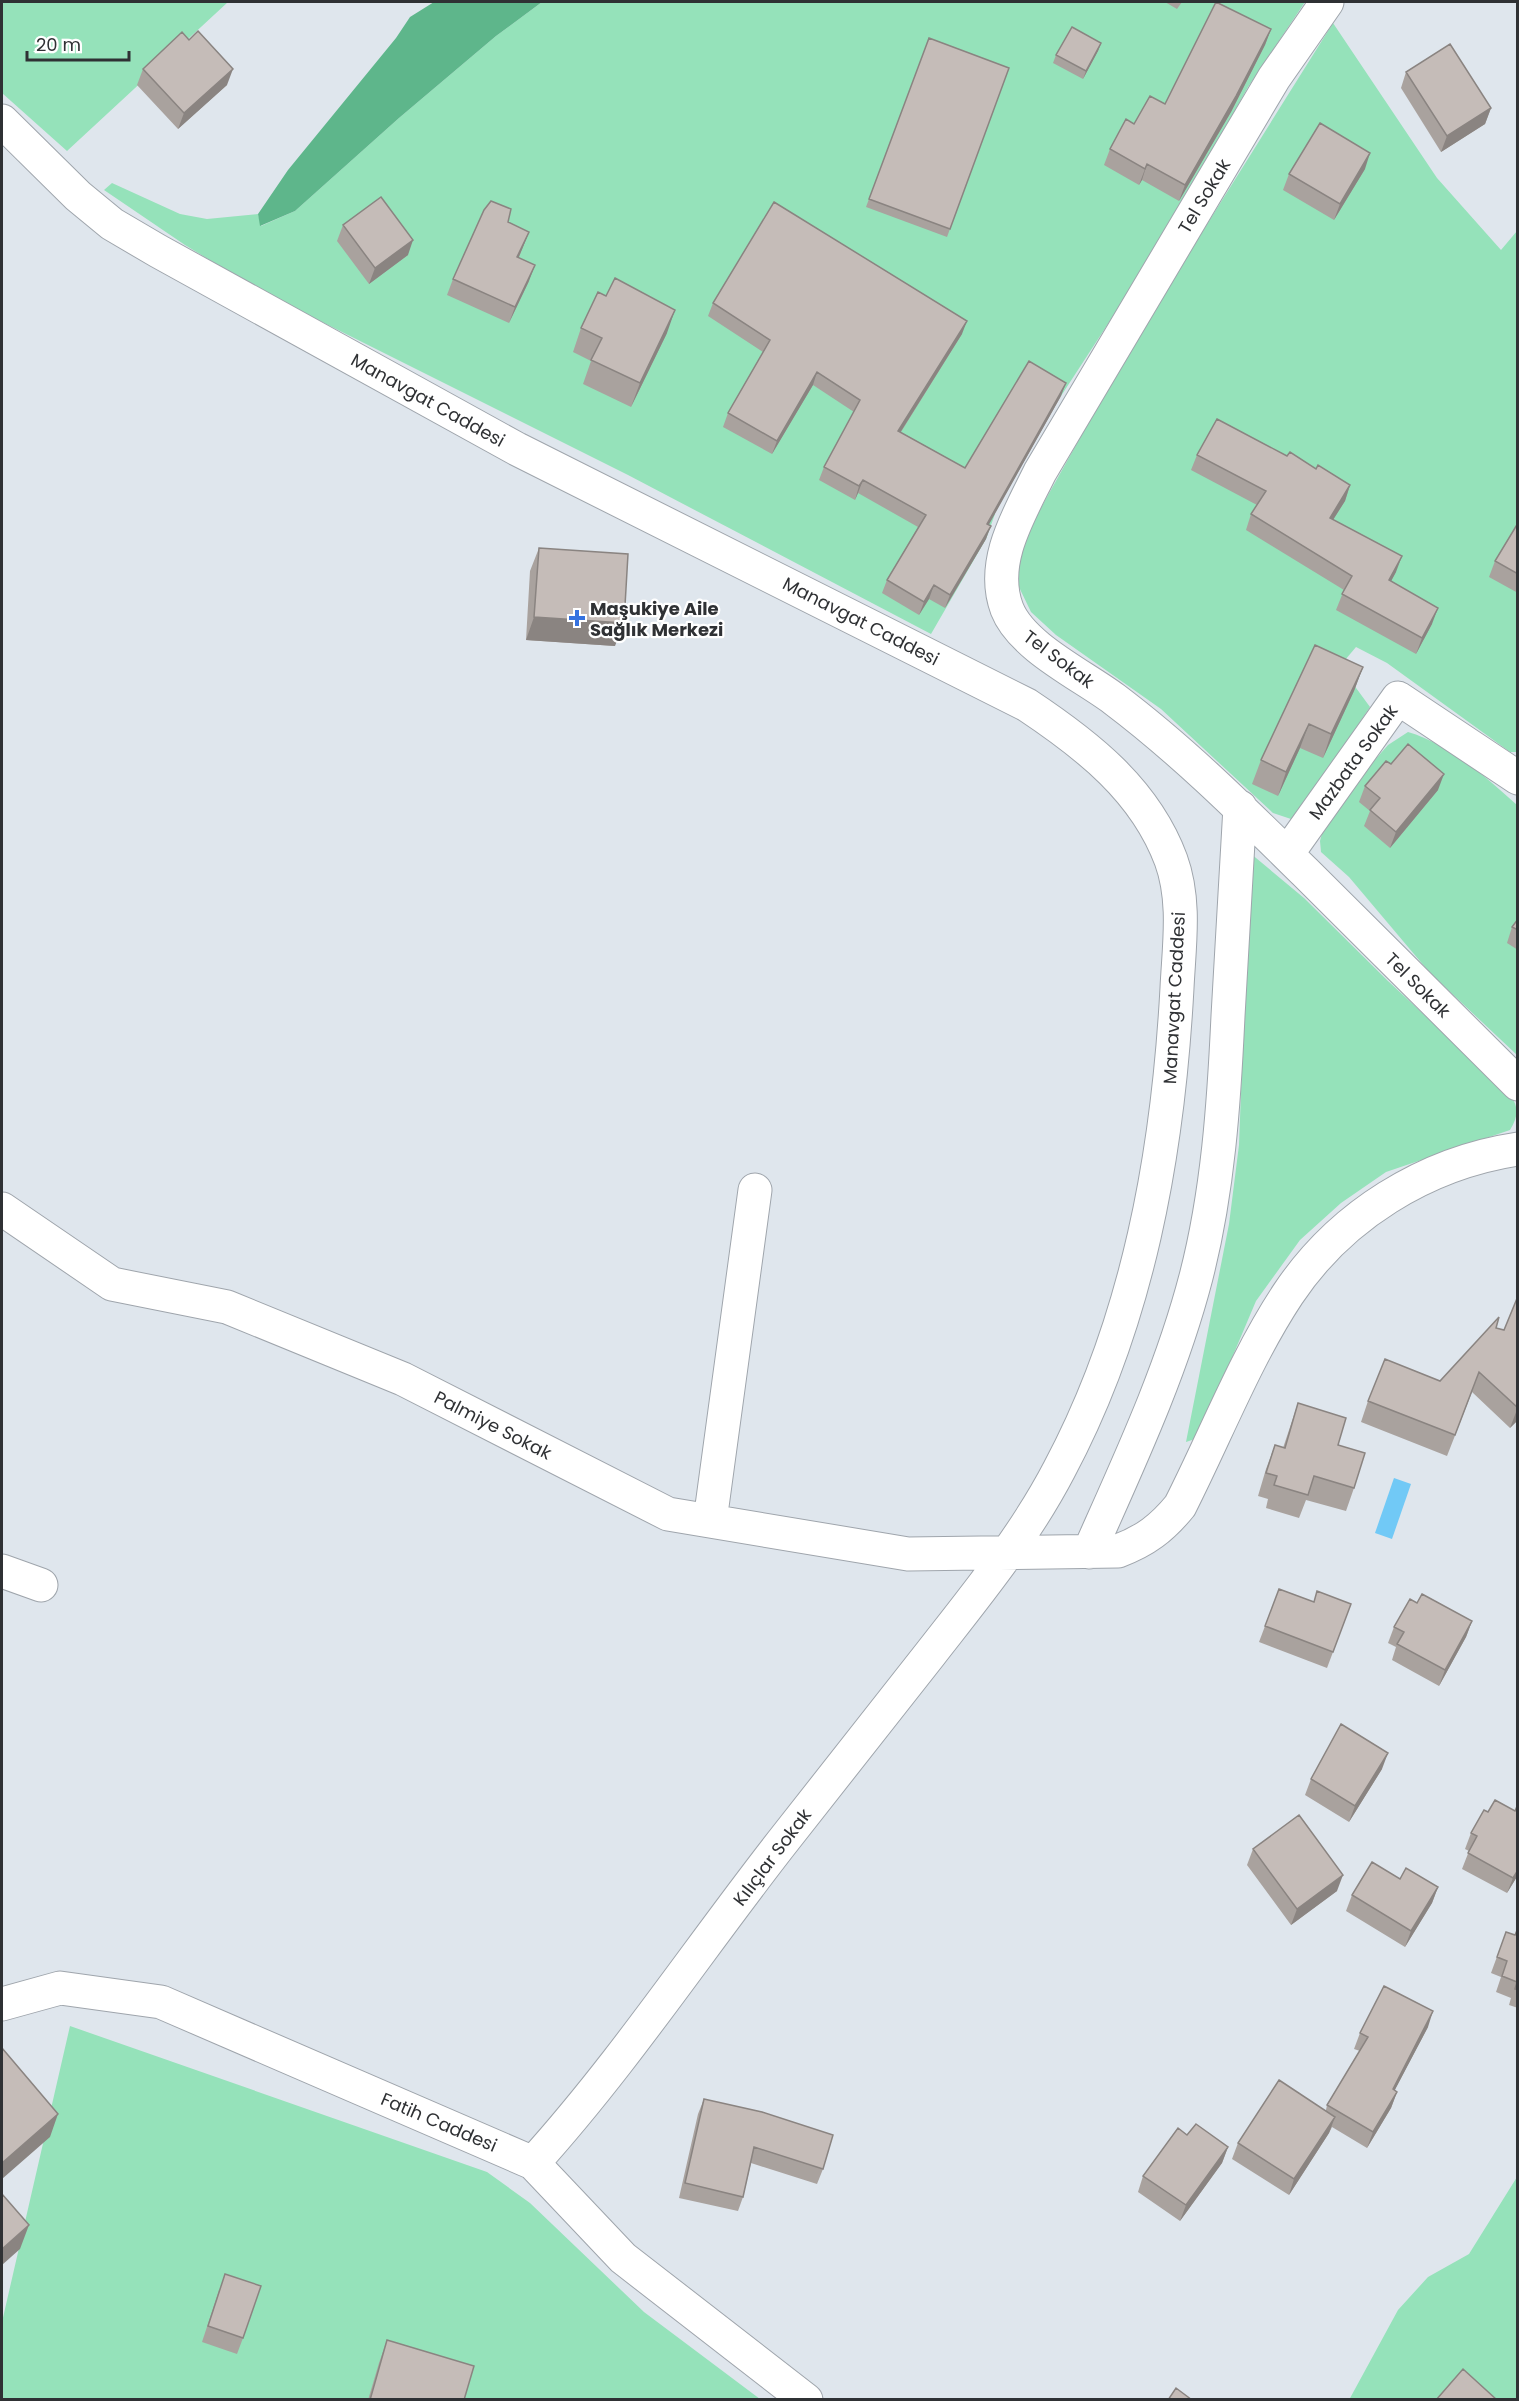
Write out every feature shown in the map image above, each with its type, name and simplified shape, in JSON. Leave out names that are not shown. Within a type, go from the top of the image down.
[{"type":"street","name":"Tel Sokak","points":[[1327,2],[1274,78],[1040,472],[1014,526],[1002,574],[1005,603],[1019,628],[1046,652],[1113,698],[1180,753],[1240,807],[1518,1084]]},
{"type":"street","name":"Manavgat Caddesi","points":[[2,121],[78,196],[112,224],[517,449],[1027,705],[1103,761],[1135,796],[1155,827],[1172,862],[1180,899],[1175,1025],[1165,1133],[1153,1202],[1136,1268],[1095,1391],[1062,1466],[1011,1551]]},
{"type":"street","name":"Mazbata Sokak","points":[[1287,854],[1398,698],[1518,778]]},
{"type":"street","points":[[1089,1552],[1162,1387],[1196,1277],[1205,1235],[1221,1130],[1240,807]]},
{"type":"street","points":[[1011,1551],[1118,1551],[1140,1543],[1161,1528],[1180,1506],[1259,1342],[1289,1292],[1326,1246],[1360,1216],[1395,1191],[1451,1165],[1518,1149]]},
{"type":"street","points":[[710,1521],[755,1190]]},
{"type":"street","name":"Palmiye Sokak","points":[[2,1209],[112,1284],[227,1307],[403,1379],[668,1514],[908,1554],[1011,1551]]},
{"type":"street","name":"Kılıçlar Sokak","points":[[533,2163],[588,2102],[781,1844],[1011,1551]]},
{"type":"street","points":[[2,1571],[41,1585]]},
{"type":"street","name":"Fatih Caddesi","points":[[2,2004],[60,1988],[161,2002],[533,2163],[623,2258],[806,2400]]},
{"type":"green space","points":[[2,2],[228,2],[67,151],[2,93]]},
{"type":"green space","points":[[434,2],[542,2],[496,36],[399,118],[295,211],[260,226],[258,214],[288,170],[396,38],[410,17]]},
{"type":"green space","points":[[542,2],[1305,2],[1248,87],[1171,227],[1061,396],[1024,374],[955,491],[995,514],[986,539],[931,634],[628,475],[264,293],[185,245],[104,190],[112,183],[180,214],[207,219],[258,214],[261,226],[295,211],[399,118],[496,36]]},
{"type":"green space","points":[[1333,23],[1437,178],[1501,250],[1517,231],[1517,752],[1510,752],[1387,663],[1356,647],[1340,666],[1370,707],[1294,820],[1273,813],[1161,709],[1056,635],[1031,612],[1017,583],[1016,560],[1033,522],[1137,336]]},
{"type":"green space","points":[[1408,732],[1423,737],[1452,753],[1480,773],[1517,805],[1517,1055],[1430,973],[1349,877],[1321,852],[1320,841],[1327,814],[1388,745]]},
{"type":"green space","points":[[1250,853],[1304,898],[1388,981],[1511,1096],[1517,1113],[1510,1130],[1386,1172],[1341,1203],[1300,1240],[1256,1301],[1198,1438],[1186,1442],[1229,1224],[1239,1145]]},
{"type":"green space","points":[[70,2026],[487,2172],[530,2203],[644,2312],[760,2399],[2,2400],[2,2322]]},
{"type":"green space","points":[[1517,2177],[1517,2399],[1349,2400],[1398,2310],[1428,2277],[1469,2254]]},
{"type":"water","points":[[1394,1478],[1411,1484],[1392,1539],[1375,1533]]},
{"type":"building","points":[[1216,2],[1271,29],[1185,185],[1147,164],[1145,169],[1110,149],[1126,119],[1134,124],[1150,96],[1165,104]]},
{"type":"building","points":[[1072,27],[1101,43],[1086,71],[1056,55]]},
{"type":"building","points":[[198,31],[233,69],[184,113],[143,69],[182,32],[189,40]]},
{"type":"building","points":[[929,38],[1009,68],[950,229],[869,199]]},
{"type":"building","points":[[1450,44],[1491,108],[1447,136],[1406,72]]},
{"type":"building","points":[[1320,123],[1370,153],[1340,204],[1289,174]]},
{"type":"building","points":[[381,197],[413,240],[375,268],[343,225]]},
{"type":"building","points":[[491,201],[511,209],[508,222],[529,232],[517,257],[535,265],[515,307],[453,279],[484,210]]},
{"type":"building","points":[[774,202],[967,321],[898,431],[965,468],[1029,361],[1066,383],[987,524],[991,526],[950,595],[934,585],[924,602],[887,580],[926,515],[863,480],[859,486],[824,467],[860,400],[817,372],[777,441],[728,413],[770,340],[713,303]]},
{"type":"building","points":[[615,278],[675,310],[640,383],[591,360],[602,338],[581,328],[598,292],[606,296]]},
{"type":"building","points":[[1217,419],[1287,456],[1290,452],[1316,469],[1318,465],[1350,485],[1330,518],[1402,556],[1389,580],[1438,608],[1422,638],[1342,594],[1352,576],[1251,514],[1266,491],[1197,455]]},
{"type":"building","points":[[1518,523],[1518,574],[1495,561]]},
{"type":"building","points":[[539,548],[628,554],[624,623],[534,617]]},
{"type":"building","points":[[1315,645],[1363,667],[1331,734],[1309,724],[1286,772],[1261,760]]},
{"type":"building","points":[[1408,744],[1444,774],[1396,832],[1370,810],[1380,798],[1365,786],[1386,761],[1391,764]]},
{"type":"building","points":[[1518,919],[1518,930],[1512,927]]},
{"type":"building","points":[[1518,1296],[1517,1407],[1479,1372],[1455,1435],[1368,1401],[1385,1359],[1440,1381],[1499,1317],[1496,1328],[1504,1330]]},
{"type":"building","points":[[1298,1403],[1346,1418],[1338,1445],[1365,1453],[1354,1488],[1314,1476],[1308,1495],[1274,1485],[1277,1476],[1266,1473],[1275,1445],[1285,1448]]},
{"type":"building","points":[[1279,1589],[1314,1602],[1317,1591],[1351,1604],[1333,1652],[1265,1626]]},
{"type":"building","points":[[1422,1594],[1472,1621],[1445,1670],[1397,1644],[1404,1632],[1394,1627],[1410,1599],[1417,1603]]},
{"type":"building","points":[[1341,1724],[1388,1753],[1355,1806],[1311,1779]]},
{"type":"building","points":[[1495,1800],[1515,1811],[1518,1804],[1518,1870],[1513,1878],[1468,1853],[1477,1836],[1471,1833],[1484,1810],[1488,1812]]},
{"type":"building","points":[[1299,1815],[1343,1875],[1297,1909],[1253,1849]]},
{"type":"building","points":[[1372,1862],[1400,1879],[1406,1868],[1438,1887],[1411,1931],[1352,1895]]},
{"type":"building","points":[[1518,1928],[1518,1990],[1515,1989],[1517,1982],[1502,1976],[1507,1961],[1497,1957],[1506,1932],[1515,1935]]},
{"type":"building","points":[[1384,1986],[1433,2011],[1393,2089],[1397,2092],[1373,2132],[1327,2105],[1368,2037],[1360,2033]]},
{"type":"building","points":[[2,2048],[58,2114],[2,2163]]},
{"type":"building","points":[[1279,2080],[1335,2117],[1294,2179],[1238,2143]]},
{"type":"building","points":[[704,2099],[762,2112],[833,2135],[823,2169],[754,2147],[743,2197],[685,2183]]},
{"type":"building","points":[[1196,2124],[1228,2147],[1186,2205],[1143,2176],[1178,2128],[1187,2135]]},
{"type":"building","points":[[2,2194],[29,2225],[2,2249]]},
{"type":"building","points":[[225,2274],[261,2286],[243,2338],[208,2326]]},
{"type":"building","points":[[387,2340],[474,2366],[464,2400],[370,2400]]},
{"type":"building","points":[[1463,2369],[1497,2400],[1436,2400]]},
{"type":"building","points":[[1176,2388],[1192,2400],[1168,2400]]},
{"type":"place","name":"Maşukiye Aile Sağlık Merkezi","points":[[577,618]]}]
